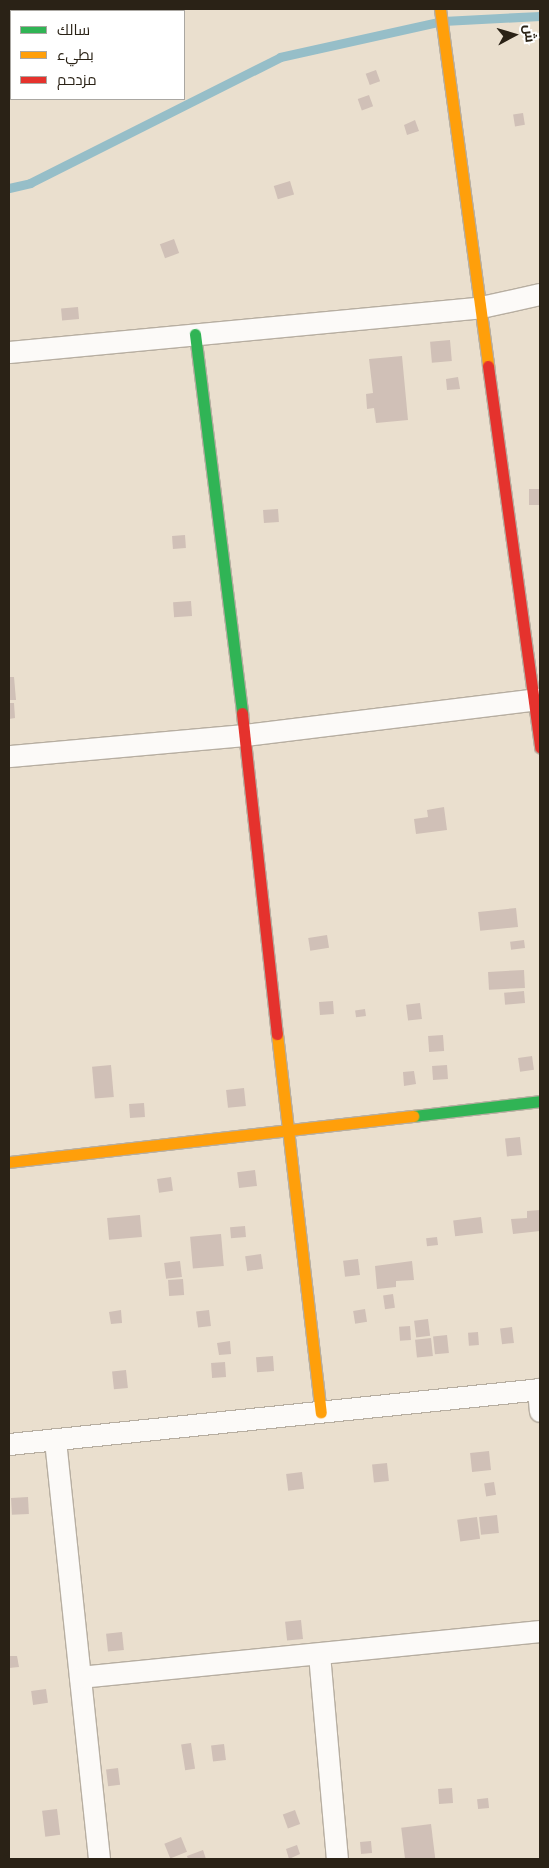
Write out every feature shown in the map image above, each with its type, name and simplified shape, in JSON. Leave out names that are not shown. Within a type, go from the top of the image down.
[{"type":"street","points":[[440,9],[537,699],[540,747]]},
{"type":"street","points":[[9,352],[481,307],[540,294]]},
{"type":"street","points":[[195,334],[245,735],[287,1130],[321,1412]]},
{"type":"street","points":[[9,756],[245,735],[537,699]]},
{"type":"street","points":[[9,1162],[540,1101]]},
{"type":"street","points":[[9,1444],[539,1389],[540,1411]]},
{"type":"street","points":[[55,1440],[99,1859]]},
{"type":"street","points":[[80,1677],[540,1631]]},
{"type":"street","points":[[319,1654],[337,1859]]},
{"type":"building","points":[[376,70],[380,81],[370,85],[366,74]]},
{"type":"building","points":[[369,95],[373,106],[362,110],[358,99]]},
{"type":"building","points":[[523,113],[525,125],[515,126],[513,115]]},
{"type":"building","points":[[415,120],[419,131],[407,135],[404,125]]},
{"type":"building","points":[[290,181],[294,194],[278,199],[274,186]]},
{"type":"building","points":[[174,239],[179,253],[165,258],[160,244]]},
{"type":"building","points":[[78,307],[79,319],[62,320],[61,308]]},
{"type":"building","points":[[450,340],[452,361],[432,363],[430,342]]},
{"type":"building","points":[[402,356],[408,420],[376,423],[374,408],[367,409],[366,394],[373,393],[369,359]]},
{"type":"building","points":[[458,377],[460,389],[447,390],[446,379]]},
{"type":"building","points":[[529,489],[540,489],[540,505],[529,505]]},
{"type":"building","points":[[278,509],[279,522],[264,523],[263,510]]},
{"type":"building","points":[[185,535],[186,548],[173,549],[172,536]]},
{"type":"building","points":[[191,601],[192,616],[174,617],[173,602]]},
{"type":"building","points":[[9,677],[14,677],[16,700],[9,700]]},
{"type":"building","points":[[9,703],[14,703],[15,718],[9,719]]},
{"type":"building","points":[[444,807],[447,830],[416,834],[414,819],[428,817],[427,810]]},
{"type":"building","points":[[516,908],[518,927],[480,931],[478,912]]},
{"type":"building","points":[[327,935],[329,948],[310,951],[308,938]]},
{"type":"building","points":[[524,940],[525,948],[511,950],[510,942]]},
{"type":"building","points":[[524,970],[525,988],[489,990],[488,972]]},
{"type":"building","points":[[524,991],[525,1003],[505,1005],[504,993]]},
{"type":"building","points":[[333,1001],[334,1014],[320,1015],[319,1002]]},
{"type":"building","points":[[420,1003],[422,1019],[408,1021],[406,1005]]},
{"type":"building","points":[[365,1009],[366,1016],[356,1017],[355,1010]]},
{"type":"building","points":[[443,1035],[444,1051],[429,1052],[428,1036]]},
{"type":"building","points":[[532,1056],[534,1070],[520,1072],[518,1058]]},
{"type":"building","points":[[111,1065],[114,1097],[95,1099],[92,1067]]},
{"type":"building","points":[[447,1065],[448,1079],[433,1080],[432,1066]]},
{"type":"building","points":[[414,1071],[416,1084],[404,1086],[403,1072]]},
{"type":"building","points":[[244,1088],[246,1106],[228,1108],[226,1090]]},
{"type":"building","points":[[144,1103],[145,1117],[130,1118],[129,1104]]},
{"type":"building","points":[[520,1137],[522,1155],[507,1156],[505,1139]]},
{"type":"building","points":[[255,1170],[257,1186],[239,1188],[237,1172]]},
{"type":"building","points":[[171,1177],[173,1191],[159,1193],[157,1179]]},
{"type":"building","points":[[540,1210],[540,1231],[513,1234],[511,1219],[527,1218],[527,1211]]},
{"type":"building","points":[[140,1215],[142,1237],[109,1240],[107,1218]]},
{"type":"building","points":[[481,1217],[483,1233],[455,1236],[453,1220]]},
{"type":"building","points":[[245,1226],[246,1237],[231,1238],[230,1227]]},
{"type":"building","points":[[221,1234],[224,1266],[193,1269],[190,1237]]},
{"type":"building","points":[[437,1237],[438,1245],[427,1246],[426,1238]]},
{"type":"building","points":[[261,1254],[263,1269],[247,1271],[245,1256]]},
{"type":"building","points":[[358,1259],[360,1275],[345,1277],[343,1261]]},
{"type":"building","points":[[180,1261],[182,1277],[166,1279],[164,1263]]},
{"type":"building","points":[[412,1261],[414,1280],[396,1281],[396,1287],[377,1289],[375,1266]]},
{"type":"building","points":[[183,1279],[184,1295],[169,1296],[168,1280]]},
{"type":"building","points":[[393,1294],[395,1308],[385,1309],[383,1295]]},
{"type":"building","points":[[365,1309],[367,1322],[355,1324],[353,1311]]},
{"type":"building","points":[[121,1310],[122,1323],[111,1324],[109,1312]]},
{"type":"building","points":[[209,1310],[211,1326],[198,1327],[196,1312]]},
{"type":"building","points":[[428,1319],[430,1336],[416,1338],[414,1321]]},
{"type":"building","points":[[410,1326],[411,1340],[400,1341],[399,1327]]},
{"type":"building","points":[[512,1327],[514,1343],[502,1344],[500,1328]]},
{"type":"building","points":[[478,1332],[479,1345],[469,1346],[468,1333]]},
{"type":"building","points":[[447,1335],[449,1353],[435,1354],[433,1336]]},
{"type":"building","points":[[431,1338],[433,1356],[417,1358],[415,1340]]},
{"type":"building","points":[[230,1341],[231,1354],[219,1355],[217,1343]]},
{"type":"building","points":[[273,1356],[274,1371],[257,1372],[256,1357]]},
{"type":"building","points":[[225,1362],[226,1377],[212,1378],[211,1363]]},
{"type":"building","points":[[126,1370],[128,1388],[114,1389],[112,1371]]},
{"type":"building","points":[[489,1451],[491,1470],[472,1472],[470,1453]]},
{"type":"building","points":[[387,1463],[389,1481],[374,1482],[372,1465]]},
{"type":"building","points":[[302,1472],[304,1489],[288,1491],[286,1474]]},
{"type":"building","points":[[494,1482],[496,1495],[486,1496],[484,1484]]},
{"type":"building","points":[[28,1497],[29,1514],[12,1515],[11,1498]]},
{"type":"building","points":[[497,1515],[499,1533],[481,1535],[479,1517]]},
{"type":"building","points":[[477,1517],[480,1539],[460,1542],[457,1520]]},
{"type":"building","points":[[301,1620],[303,1639],[287,1641],[285,1622]]},
{"type":"building","points":[[122,1632],[124,1650],[108,1652],[106,1634]]},
{"type":"building","points":[[9,1656],[17,1656],[19,1667],[9,1668]]},
{"type":"building","points":[[46,1689],[48,1703],[33,1705],[31,1691]]},
{"type":"building","points":[[191,1743],[195,1769],[185,1770],[181,1745]]},
{"type":"building","points":[[224,1744],[226,1760],[213,1761],[211,1746]]},
{"type":"building","points":[[118,1768],[120,1785],[108,1786],[106,1769]]},
{"type":"building","points":[[452,1788],[453,1803],[439,1804],[438,1789]]},
{"type":"building","points":[[488,1798],[489,1808],[478,1809],[477,1799]]},
{"type":"building","points":[[57,1809],[60,1835],[45,1837],[42,1811]]},
{"type":"building","points":[[295,1810],[300,1824],[288,1829],[283,1814]]},
{"type":"building","points":[[431,1824],[435,1859],[405,1859],[401,1828]]},
{"type":"building","points":[[181,1837],[187,1852],[170,1859],[164,1844]]},
{"type":"building","points":[[371,1841],[372,1853],[361,1854],[360,1842]]},
{"type":"building","points":[[297,1845],[300,1854],[289,1859],[286,1849]]},
{"type":"building","points":[[203,1850],[206,1859],[188,1859],[187,1856]]},
{"type":"waterway","points":[[9,188],[30,183],[280,57],[443,21],[540,16]]},
{"type":"traffic: fast","points":[[195,334],[242,713]]},
{"type":"traffic: fast","points":[[413,1116],[540,1101]]},
{"type":"traffic: slow","points":[[440,9],[488,366]]},
{"type":"traffic: slow","points":[[277,1034],[321,1412]]},
{"type":"traffic: slow","points":[[9,1162],[413,1116]]},
{"type":"traffic: jam","points":[[488,366],[540,747]]},
{"type":"traffic: jam","points":[[242,713],[277,1034]]}]
